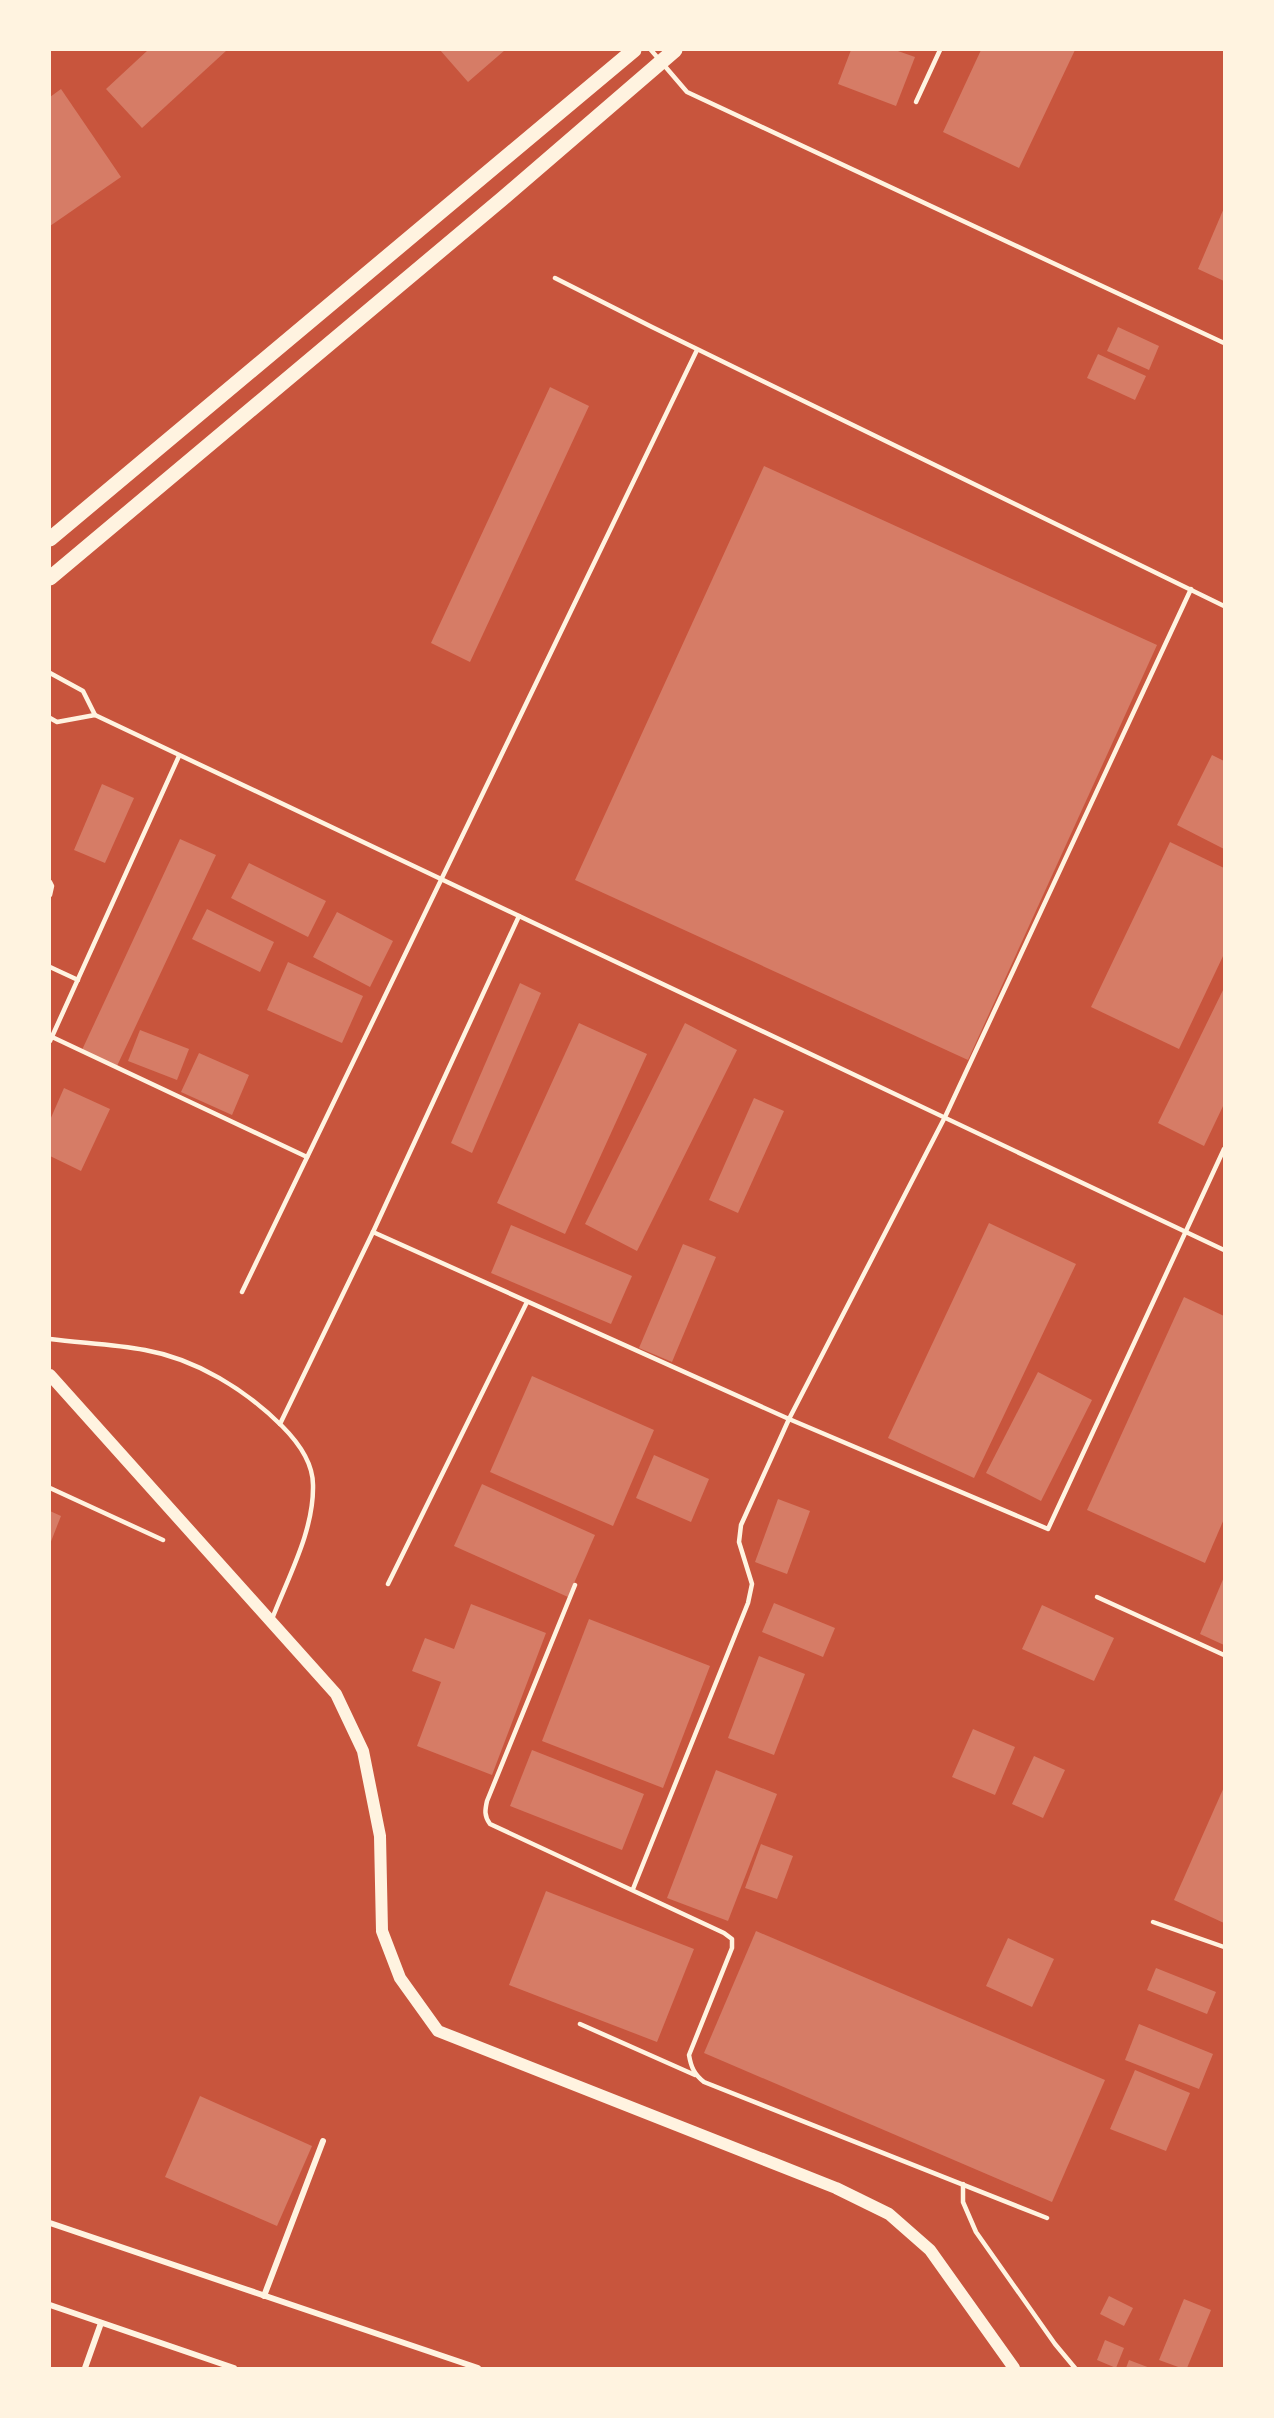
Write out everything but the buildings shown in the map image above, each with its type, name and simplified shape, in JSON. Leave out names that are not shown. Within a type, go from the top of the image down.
[{"type":"main road","points":[[50,539],[634,50]]},
{"type":"main road","points":[[50,578],[502,198],[656,56],[675,50]]},
{"type":"main road","points":[[50,1375],[336,1694],[363,1751],[381,1836],[382,1931],[400,1978],[438,2031],[836,2188],[889,2214],[930,2250],[1014,2368]]},
{"type":"street","points":[[264,2296],[323,2141]]},
{"type":"street","points":[[50,2223],[469,2367],[478,2368]]},
{"type":"street","points":[[50,2305],[234,2368]]},
{"type":"street","points":[[85,2368],[101,2323]]},
{"type":"lane","points":[[916,102],[940,50]]},
{"type":"lane","points":[[656,56],[687,92],[1224,343]]},
{"type":"lane","points":[[555,278],[1224,606]]},
{"type":"lane","points":[[242,1292],[698,350]]},
{"type":"lane","points":[[633,1889],[748,1603],[752,1584],[740,1542],[741,1525],[789,1419],[945,1117],[1191,590]]},
{"type":"lane","points":[[50,673],[83,691],[95,715]]},
{"type":"lane","points":[[50,718],[57,722],[95,715],[1224,1250]]},
{"type":"lane","points":[[179,756],[50,1038],[307,1157]]},
{"type":"lane","points":[[50,882],[52,886],[50,895]]},
{"type":"lane","points":[[280,1424],[373,1232],[519,916]]},
{"type":"lane","points":[[50,967],[78,980]]},
{"type":"lane","points":[[373,1232],[789,1419],[1047,1529],[1224,1149]]},
{"type":"lane","points":[[388,1584],[527,1302]]},
{"type":"lane","points":[[50,1339],[146,1350],[188,1363],[224,1381],[260,1404],[294,1438],[308,1460],[314,1484],[310,1521],[270,1623]]},
{"type":"lane","points":[[50,1488],[164,1540]]},
{"type":"lane","points":[[575,1585],[487,1801],[485,1815],[490,1824],[633,1889],[732,1939],[732,1948],[689,2055],[690,2066],[704,2082],[1047,2218]]},
{"type":"lane","points":[[1097,1597],[1224,1655]]},
{"type":"lane","points":[[1153,1922],[1224,1947]]},
{"type":"lane","points":[[580,2024],[695,2074]]},
{"type":"lane","points":[[963,2184],[963,2202],[976,2232],[1055,2344],[1075,2368]]}]
